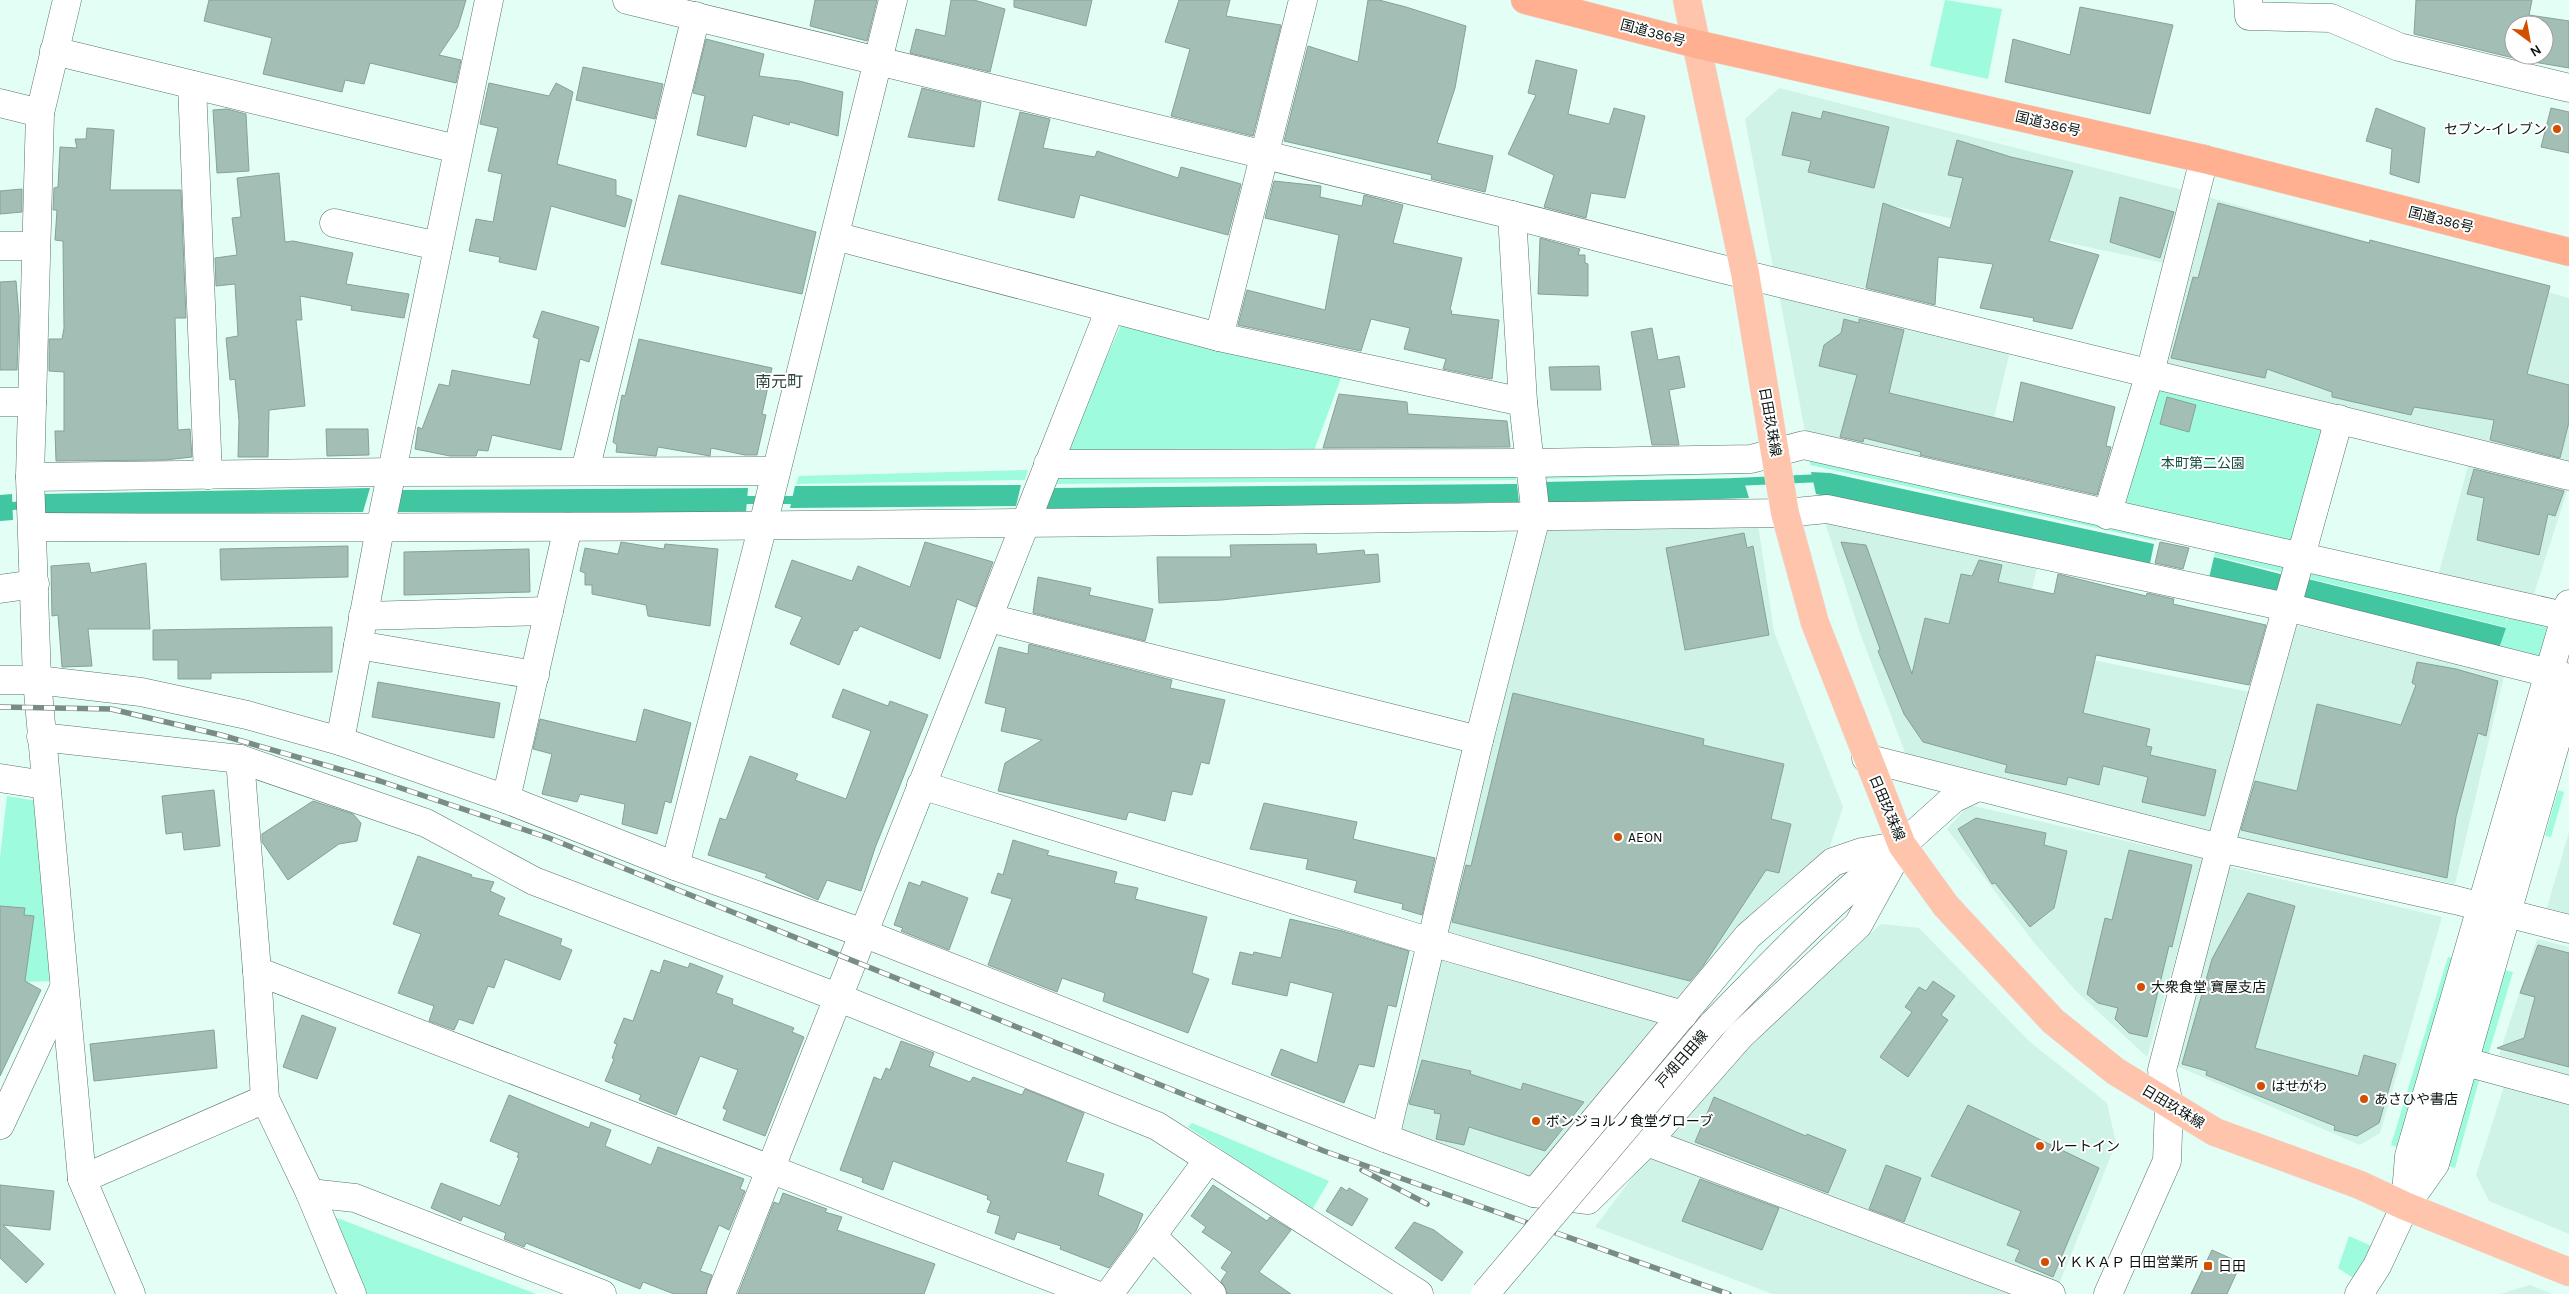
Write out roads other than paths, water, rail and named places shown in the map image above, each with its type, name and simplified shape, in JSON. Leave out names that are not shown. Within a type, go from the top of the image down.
[{"type":"highway","name":"国道386号","points":[[1525,0],[1696,44],[2204,160],[2569,252]]},
{"type":"main road","name":"日田玖珠線","points":[[1687,0],[1744,273],[1786,513],[1815,623],[1866,758],[1902,844],[1946,906],[2053,1021],[2114,1071],[2215,1132],[2360,1184],[2405,1206],[2569,1272]]},
{"type":"street","points":[[67,0],[40,113],[30,477],[37,680],[45,785],[56,874],[63,990],[82,1179],[131,1294]]},
{"type":"street","points":[[340,741],[380,529],[488,0]]},
{"type":"street","points":[[627,0],[1512,215],[1714,267],[2569,476]]},
{"type":"street","points":[[675,866],[763,525],[893,0]]},
{"type":"street","points":[[1219,337],[1303,0]]},
{"type":"street","points":[[2248,0],[2249,16],[2331,18],[2399,47],[2569,88]]},
{"type":"street","points":[[585,471],[696,16]]},
{"type":"street","points":[[54,52],[458,149]]},
{"type":"street","points":[[192,85],[208,475]]},
{"type":"street","points":[[0,103],[40,113]]},
{"type":"street","points":[[2106,515],[2150,373],[2204,160]]},
{"type":"street","points":[[1385,1138],[1479,740],[1536,517],[1523,402],[1512,215]]},
{"type":"street","points":[[334,223],[438,246]]},
{"type":"street","points":[[835,236],[1219,337],[1523,402]]},
{"type":"street","points":[[0,246],[36,246]]},
{"type":"street","points":[[722,1294],[769,1169],[1110,309]]},
{"type":"street","points":[[0,402],[32,402]]},
{"type":"street","points":[[2108,1294],[2167,1161],[2169,1105],[2162,1070],[2220,848],[2339,419]]},
{"type":"street","points":[[1048,464],[1531,463],[1752,459],[1804,445],[2106,515],[2568,613],[2559,676],[2494,911],[2466,1062],[2435,1164],[2405,1206],[2377,1266],[2360,1294]]},
{"type":"street","points":[[30,477],[393,472],[776,471]]},
{"type":"street","points":[[33,527],[380,529],[1026,524],[1786,513],[1827,509],[2287,607],[2559,676]]},
{"type":"street","points":[[506,800],[568,527]]},
{"type":"street","points":[[0,589],[34,584]]},
{"type":"street","points":[[363,616],[549,611]]},
{"type":"street","points":[[989,618],[1479,740]]},
{"type":"street","points":[[358,645],[535,675]]},
{"type":"street","points":[[0,680],[37,680],[141,692],[247,715],[340,741],[506,800],[675,866],[863,933],[1385,1138],[1534,1193],[1588,1200],[1647,1142],[1740,1036],[1858,925],[1902,844]]},
{"type":"street","points":[[2405,1206],[2409,1156],[2569,696]]},
{"type":"street","points":[[41,737],[240,759],[426,823],[534,881],[837,997],[1157,1126],[1419,1294]]},
{"type":"street","points":[[1866,758],[2220,848],[2569,929]]},
{"type":"street","points":[[240,759],[265,1099],[310,1193],[352,1294]]},
{"type":"street","points":[[0,778],[45,785]]},
{"type":"street","points":[[921,785],[1431,942],[1683,1015]]},
{"type":"street","name":"戸畑日田線","points":[[1485,1294],[1712,1024],[1788,946],[1871,869],[1953,798],[1978,786]]},
{"type":"street","points":[[1534,1193],[1748,936],[1833,862],[1862,852],[1902,844]]},
{"type":"street","points":[[257,971],[1094,1294]]},
{"type":"street","points":[[0,1125],[63,990]]},
{"type":"street","points":[[2466,1062],[2569,1090]]},
{"type":"street","points":[[82,1179],[265,1099]]},
{"type":"street","points":[[1647,1142],[2051,1294]]},
{"type":"street","points":[[1109,1294],[1208,1160]]},
{"type":"street","points":[[310,1193],[355,1198],[602,1294]]},
{"type":"street","points":[[1152,1236],[1212,1294]]},
{"type":"street","points":[[2377,1266],[2377,1294]]},
{"type":"waterway","points":[[1734,482],[1822,478]]},
{"type":"waterway","points":[[737,500],[803,500]]},
{"type":"waterway","points":[[0,507],[25,505]]},
{"type":"railway","points":[[0,707],[111,709],[221,735],[380,781],[549,838],[1324,1151],[1729,1294]]},
{"type":"railway","points":[[1362,1170],[1427,1204]]},
{"type":"place","name":"セブン-イレブン","points":[[2557,129]]},
{"type":"place","name":"AEON","points":[[1618,837]]},
{"type":"place","name":"大衆食堂 寶屋支店","points":[[2141,987]]},
{"type":"place","name":"はせがわ","points":[[2261,1086]]},
{"type":"place","name":"あさひや書店","points":[[2364,1099]]},
{"type":"place","name":"ボンジョルノ食堂グローブ","points":[[1536,1121]]},
{"type":"place","name":"ルートイン","points":[[2040,1146]]},
{"type":"place","name":"ＹＫＫＡＰ 日田営業所","points":[[2045,1262]]},
{"type":"place","name":"日田","points":[[2208,1266]]},
{"type":"district","name":"南元町","points":[[779,381]]},
{"type":"park label","name":"本町第二公園","points":[[2203,463]]}]
